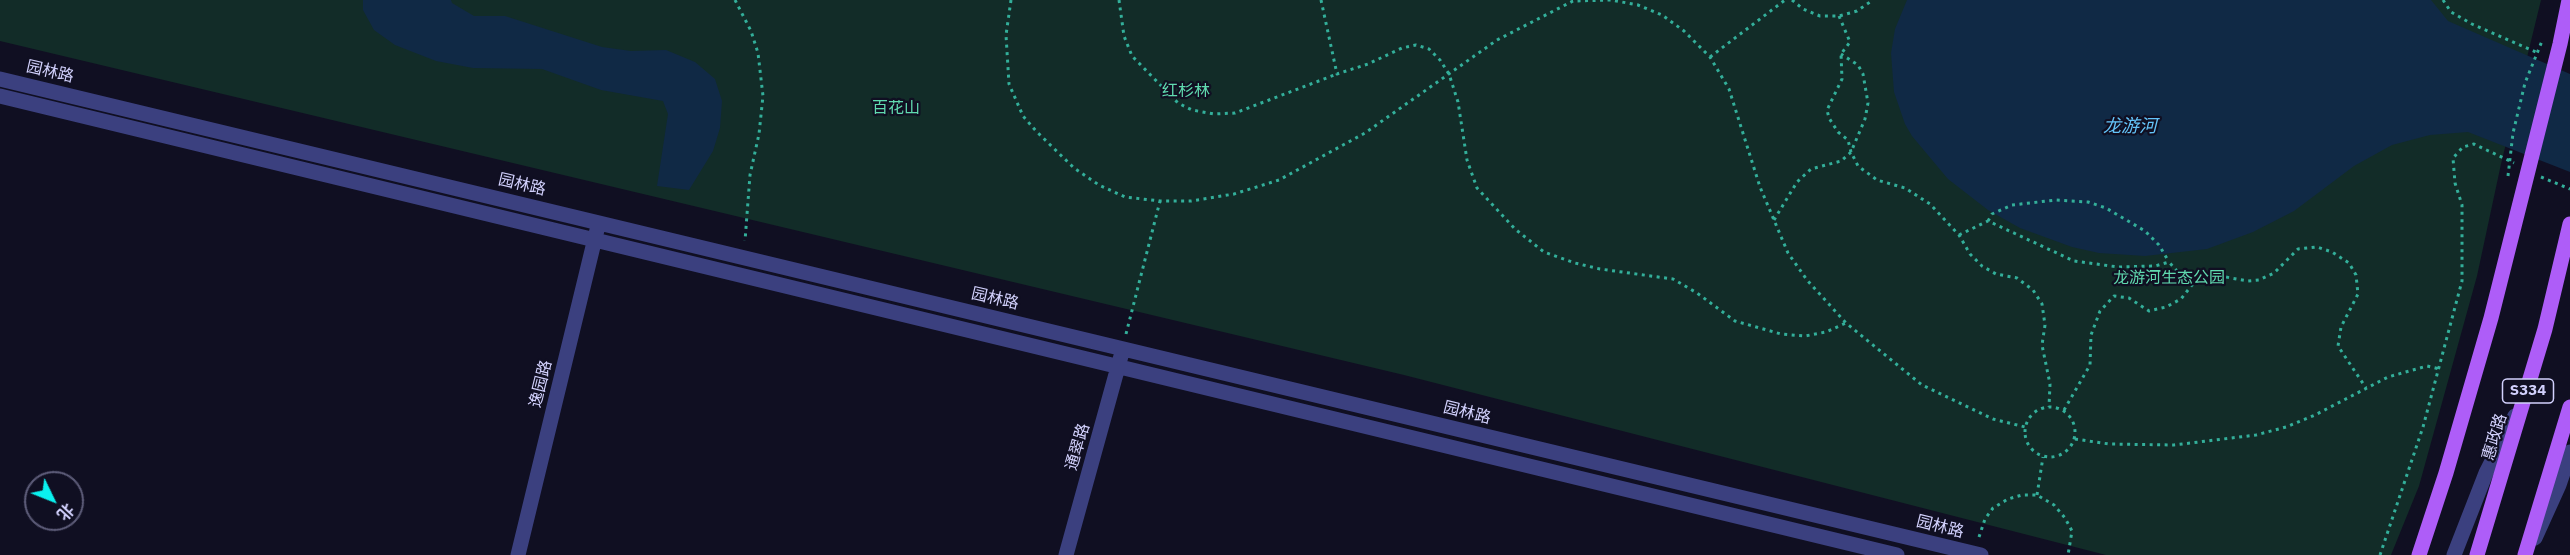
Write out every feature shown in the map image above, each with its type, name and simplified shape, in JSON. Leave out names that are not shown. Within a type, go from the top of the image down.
[{"type":"main road","points":[[2418,555],[2446,473],[2492,318],[2569,0]]},
{"type":"main road","name":"惠政路","points":[[2477,555],[2528,389],[2570,224]]},
{"type":"main road","name":"S334","points":[[2527,555],[2570,407]]},
{"type":"street","name":"园林路","points":[[0,79],[1978,554]]},
{"type":"street","points":[[0,96],[1897,555]]},
{"type":"street","name":"逸园路","points":[[518,555],[600,222]]},
{"type":"street","name":"通翠路","points":[[1066,555],[1120,366],[1123,348]]},
{"type":"street","points":[[2454,555],[2486,473],[2528,389]]},
{"type":"street","points":[[2527,555],[2559,485],[2570,452]]},
{"type":"path","points":[[735,0],[751,31],[758,53],[763,96],[759,134],[750,175],[744,257]]},
{"type":"path","points":[[1011,0],[1006,35],[1009,84],[1023,116],[1074,168],[1099,184],[1125,197],[1160,201],[1191,201],[1234,194],[1279,180],[1365,133],[1497,40],[1573,0],[1611,0],[1638,5],[1669,21],[1710,57],[1729,89],[1773,220],[1788,253],[1807,280],[1846,323],[1922,385],[1994,419],[2025,427]]},
{"type":"path","points":[[1119,0],[1124,36],[1132,56],[1178,103],[1192,110],[1214,114],[1235,113],[1368,64],[1402,48],[1416,45],[1429,50],[1449,74],[1458,102],[1467,160],[1477,188],[1515,229],[1544,252],[1599,269],[1673,279],[1697,292],[1735,321],[1781,334],[1805,336],[1826,332],[1846,323]]},
{"type":"path","points":[[1321,0],[1337,74]]},
{"type":"path","points":[[1710,57],[1785,0]]},
{"type":"path","points":[[1792,0],[1803,9],[1820,16],[1839,16],[1857,12],[1873,0]]},
{"type":"path","points":[[2443,0],[2451,12],[2472,24],[2548,58]]},
{"type":"path","points":[[1839,16],[1850,42],[1841,54],[1842,79],[1827,110],[1829,118],[1838,132],[1848,140],[1851,153],[1858,166],[1877,180],[1905,188],[1930,204],[1959,235],[1970,254],[1982,266],[1996,274],[2017,278],[2033,290],[2042,304],[2045,325],[2042,345],[2050,384],[2049,406]]},
{"type":"path","points":[[2508,176],[2513,133],[2525,83],[2545,34]]},
{"type":"path","points":[[1773,220],[1797,182],[1811,169],[1840,161],[1851,153],[1865,119],[1868,103],[1863,74],[1858,65],[1841,54]]},
{"type":"path","points":[[2380,555],[2408,478],[2440,369],[2462,281],[2462,205],[2455,183],[2453,158],[2463,147],[2474,144],[2515,164]]},
{"type":"path","points":[[2535,174],[2570,189]]},
{"type":"path","points":[[1123,348],[1160,201]]},
{"type":"path","points":[[1959,235],[1988,221],[1992,214],[2012,205],[2033,201],[2088,202],[2106,208],[2145,231],[2159,245],[2177,272],[2189,279],[2192,285]]},
{"type":"path","points":[[1988,221],[2074,261],[2118,267],[2155,266],[2169,262]]},
{"type":"path","points":[[2064,411],[2090,365],[2091,335],[2100,311],[2114,296],[2129,298],[2149,310],[2166,307],[2181,299],[2192,285],[2220,276],[2248,281],[2259,280],[2274,273],[2298,249],[2317,247],[2332,252],[2349,263],[2356,275],[2358,294],[2341,327],[2338,346],[2366,388]]},
{"type":"path","points":[[2075,439],[2109,444],[2174,445],[2256,435],[2286,427],[2314,415],[2388,377],[2427,366],[2440,369]]},
{"type":"path","points":[[2049,406],[2064,411],[2074,423],[2075,439],[2066,452],[2051,458],[2043,457],[2026,442],[2025,427],[2034,412],[2049,406]]},
{"type":"path","points":[[2037,495],[2043,457]]},
{"type":"path","points":[[1978,554],[1985,519],[1993,508],[2008,499],[2022,495],[2037,495],[2054,505],[2072,531],[2068,555]]},
{"type":"green space","name":"龙游河生态公园","points":[[0,0],[2541,0],[2501,164],[2477,276],[2419,486],[2391,555],[2106,555],[1404,375],[0,41]]},
{"type":"water","points":[[363,0],[451,0],[452,3],[474,16],[505,16],[602,47],[631,51],[666,50],[695,62],[715,79],[722,101],[720,128],[713,151],[689,190],[657,186],[668,114],[663,101],[601,90],[542,69],[473,68],[436,61],[395,45],[374,30],[363,10]]},
{"type":"water","name":"龙游河","points":[[1907,0],[2431,0],[2448,21],[2570,74],[2570,172],[2468,132],[2430,135],[2392,145],[2354,166],[2294,211],[2253,232],[2207,249],[2145,256],[2099,253],[2072,247],[2020,228],[1988,210],[1948,179],[1912,136],[1905,124],[1894,92],[1891,53],[1895,29]]},
{"type":"park label","name":"红杉林","points":[[1186,91]]},
{"type":"park label","name":"百花山","points":[[896,108]]}]
